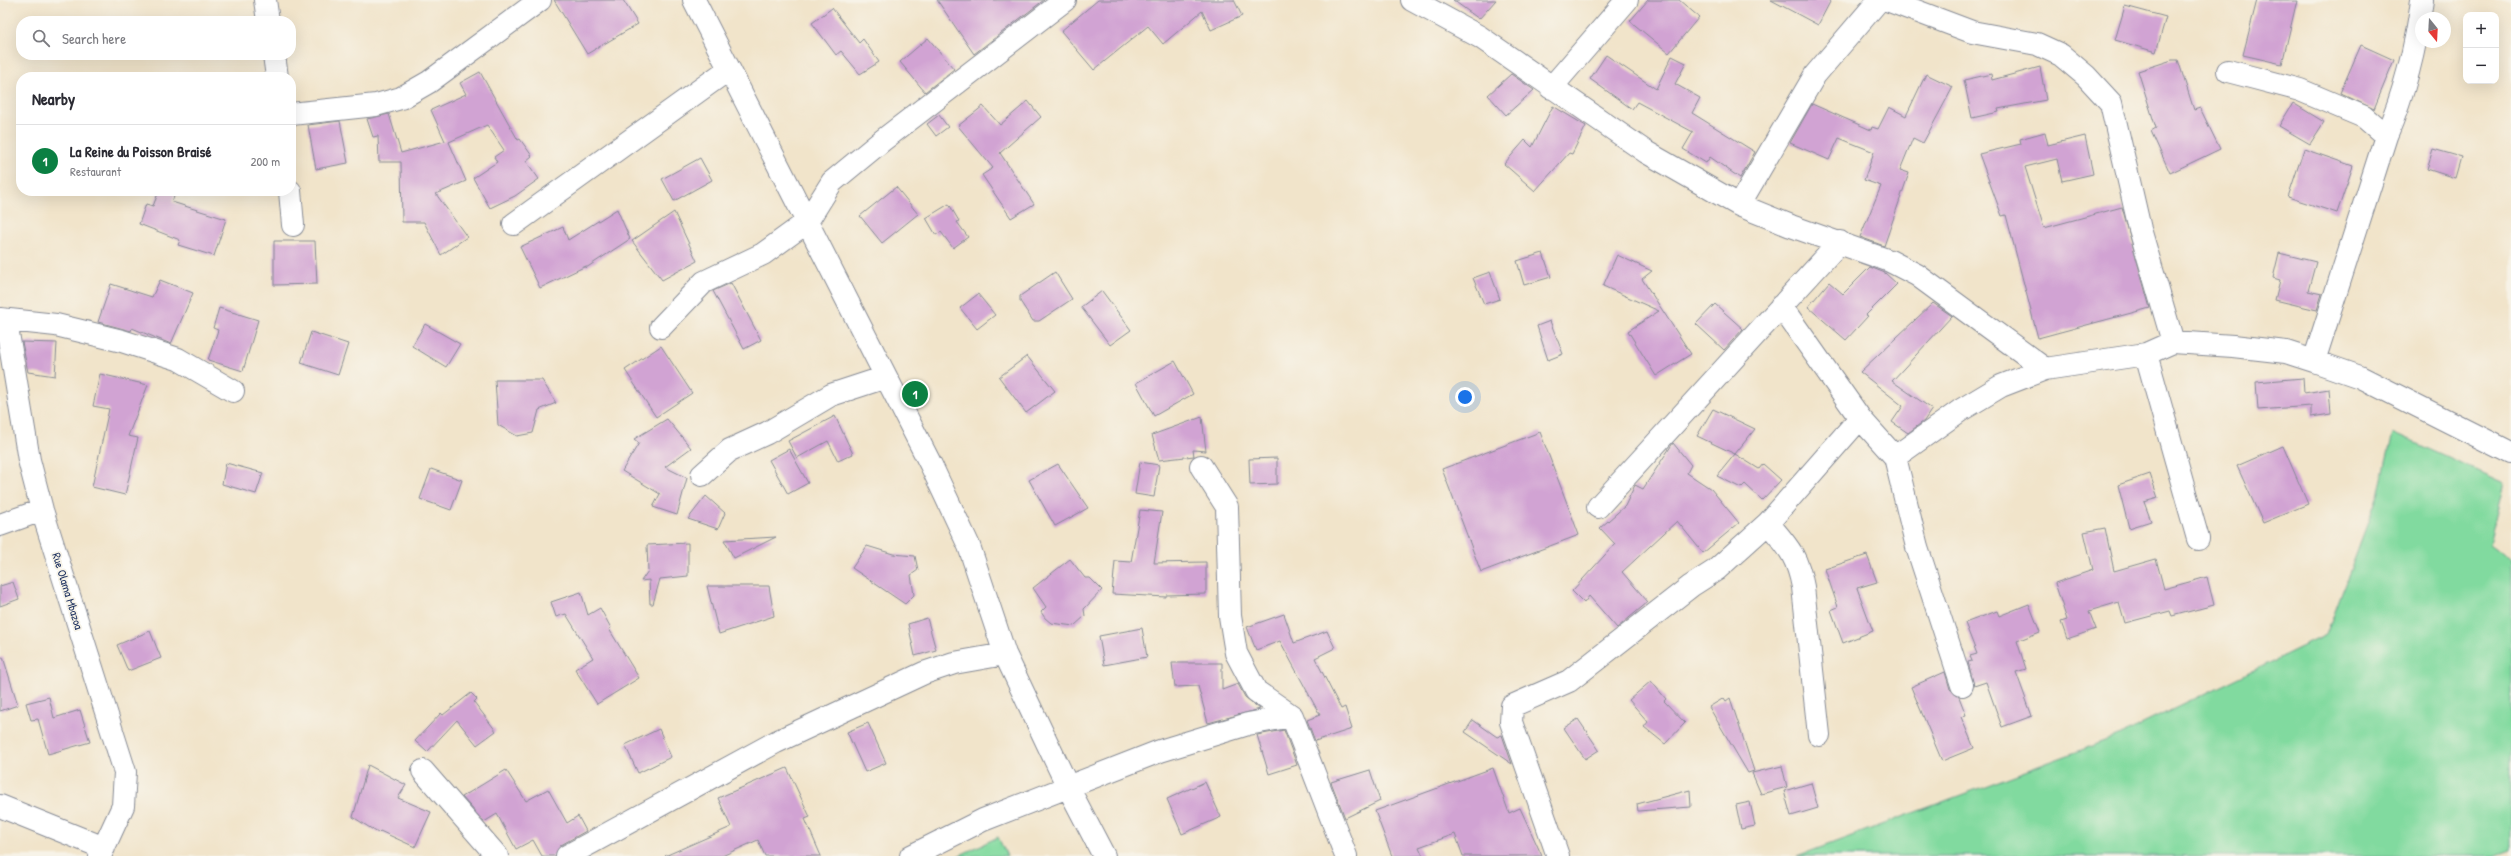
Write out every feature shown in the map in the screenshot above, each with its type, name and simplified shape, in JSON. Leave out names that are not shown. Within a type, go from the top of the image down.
[{"type":"street","points":[[265,0],[267,16]]},
{"type":"street","points":[[296,113],[376,105],[401,98],[429,82],[540,0]]},
{"type":"street","points":[[694,0],[886,377],[969,546],[1005,654],[1068,787],[1104,856]]},
{"type":"street","points":[[661,327],[704,282],[763,254],[807,222],[832,182],[889,135],[1065,0]]},
{"type":"street","points":[[1412,0],[1480,37],[1551,88],[1646,152],[1739,205],[1791,226],[1840,242],[1890,261],[1917,276],[2045,369]]},
{"type":"street","points":[[1551,88],[1627,0]]},
{"type":"street","points":[[1739,205],[1815,75],[1879,0]]},
{"type":"street","points":[[1887,0],[1972,32],[2037,44],[2061,55],[2086,76],[2111,103],[2140,229],[2173,342]]},
{"type":"street","points":[[2314,361],[2386,136],[2401,100],[2417,35],[2422,0]]},
{"type":"street","points":[[275,60],[277,72]]},
{"type":"street","points":[[514,224],[730,69]]},
{"type":"street","points":[[2228,71],[2300,90],[2364,117],[2386,136]]},
{"type":"street","points":[[290,196],[293,225]]},
{"type":"street","points":[[1598,507],[1840,242]]},
{"type":"street","points":[[1781,306],[1860,418],[1895,457],[1917,547],[1962,686]]},
{"type":"street","points":[[3,320],[56,325],[122,342],[178,359],[233,391]]},
{"type":"street","name":"Rue Olama Mbazoa","points":[[3,320],[29,460],[42,510],[125,772],[123,806],[102,852]]},
{"type":"street","points":[[1895,457],[1961,410],[2001,386],[2045,369],[2146,354],[2173,342],[2233,346],[2286,352],[2314,361],[2360,377],[2511,453]]},
{"type":"street","points":[[2146,354],[2198,539]]},
{"type":"street","points":[[702,475],[730,450],[767,433],[831,395],[886,377]]},
{"type":"street","points":[[1558,856],[1511,722],[1512,706],[1569,680],[1716,570],[1768,523],[1860,418]]},
{"type":"street","points":[[1201,466],[1227,507],[1230,616],[1236,653],[1256,691],[1292,716],[1346,856]]},
{"type":"street","points":[[0,525],[42,510]]},
{"type":"street","points":[[1768,523],[1793,553],[1799,564],[1820,735]]},
{"type":"street","points":[[567,856],[776,742],[924,673],[954,663],[1005,654]]},
{"type":"street","points":[[911,856],[983,820],[1160,751],[1248,724],[1292,716]]},
{"type":"street","points":[[423,771],[497,856]]},
{"type":"street","points":[[0,806],[102,852]]},
{"type":"green space","points":[[2393,433],[2504,483],[2489,544],[2511,560],[2511,850],[2494,856],[1798,856],[2116,737],[2326,635],[2379,492]]},
{"type":"green space","points":[[998,837],[1007,856],[958,856]]},
{"type":"building","points":[[554,0],[623,0],[638,24],[587,54]]},
{"type":"building","points":[[937,0],[1044,0],[974,54]]},
{"type":"building","points":[[1098,0],[1234,0],[1242,16],[1211,30],[1202,11],[1163,44],[1148,26],[1094,70],[1061,31]]},
{"type":"building","points":[[1453,0],[1496,0],[1479,19]]},
{"type":"building","points":[[1648,0],[1679,0],[1699,17],[1669,53],[1630,21]]},
{"type":"building","points":[[1771,0],[1831,0],[1818,25]]},
{"type":"building","points":[[2257,0],[2297,0],[2282,64],[2243,55]]},
{"type":"building","points":[[2125,6],[2166,17],[2156,52],[2115,40]]},
{"type":"building","points":[[832,8],[859,43],[863,39],[879,62],[860,74],[841,51],[836,55],[812,23]]},
{"type":"building","points":[[928,38],[954,69],[925,92],[900,62]]},
{"type":"building","points":[[2361,45],[2394,60],[2374,109],[2340,93]]},
{"type":"building","points":[[1606,55],[1656,89],[1672,56],[1686,63],[1675,84],[1700,98],[1692,113],[1755,152],[1740,178],[1710,157],[1706,163],[1683,149],[1693,132],[1637,102],[1632,109],[1590,79]]},
{"type":"building","points":[[2172,60],[2178,60],[2194,110],[2200,108],[2220,149],[2170,173],[2151,131],[2156,128],[2138,71]]},
{"type":"building","points":[[2040,67],[2046,100],[1998,109],[1999,112],[1972,118],[1964,80],[1991,74],[1992,80]]},
{"type":"building","points":[[480,72],[518,140],[520,139],[532,156],[526,161],[539,179],[515,196],[490,208],[473,178],[497,162],[494,157],[504,150],[487,125],[449,142],[466,181],[436,194],[467,237],[441,255],[424,222],[402,222],[401,162],[379,162],[378,136],[373,137],[367,119],[389,114],[401,153],[445,141],[431,110],[466,94],[460,83]]},
{"type":"building","points":[[1511,74],[1534,90],[1506,115],[1488,95]]},
{"type":"building","points":[[1926,74],[1953,87],[1923,143],[1913,138],[1900,170],[1909,173],[1884,246],[1860,237],[1881,186],[1864,180],[1874,152],[1839,138],[1829,160],[1790,143],[1812,104],[1871,130],[1872,127],[1878,129],[1889,107],[1906,116]]},
{"type":"building","points":[[1028,101],[1041,117],[1000,153],[1034,204],[1011,218],[982,175],[993,168],[958,126],[983,106],[1000,125]]},
{"type":"building","points":[[2293,103],[2324,122],[2310,144],[2279,126]]},
{"type":"building","points":[[1553,106],[1586,126],[1572,154],[1569,153],[1535,191],[1504,164],[1525,140],[1532,147]]},
{"type":"building","points":[[939,115],[948,127],[936,136],[927,124]]},
{"type":"building","points":[[340,121],[348,163],[316,169],[308,125]]},
{"type":"building","points":[[2045,132],[2048,145],[2085,136],[2093,174],[2062,181],[2057,159],[2025,167],[2044,228],[2122,207],[2150,308],[2038,338],[2006,215],[2002,216],[1979,154],[2021,144],[2020,139]]},
{"type":"building","points":[[2304,149],[2353,166],[2337,213],[2288,197]]},
{"type":"building","points":[[2433,149],[2461,157],[2455,178],[2427,169]]},
{"type":"building","points":[[700,158],[712,180],[674,201],[662,179]]},
{"type":"building","points":[[896,187],[918,214],[882,243],[860,216]]},
{"type":"building","points":[[157,196],[174,196],[172,202],[226,219],[214,256],[178,245],[180,240],[139,224],[146,204],[153,206]]},
{"type":"building","points":[[949,204],[959,221],[957,222],[968,237],[953,248],[941,232],[936,235],[926,218]]},
{"type":"building","points":[[617,209],[630,239],[586,268],[586,266],[540,288],[520,247],[563,227],[568,240]]},
{"type":"building","points":[[674,212],[697,261],[662,280],[632,241]]},
{"type":"building","points":[[274,241],[315,241],[317,284],[274,285]]},
{"type":"building","points":[[1543,253],[1551,277],[1524,285],[1517,261]]},
{"type":"building","points":[[2279,253],[2316,262],[2308,291],[2322,294],[2317,310],[2275,300],[2280,280],[2273,278]]},
{"type":"building","points":[[1617,255],[1652,271],[1642,279],[1691,354],[1656,376],[1628,331],[1659,311],[1603,286]]},
{"type":"building","points":[[1870,267],[1885,273],[1897,284],[1866,315],[1868,316],[1846,340],[1808,307],[1829,282],[1843,294]]},
{"type":"building","points":[[1055,272],[1072,299],[1039,321],[1033,321],[1020,301],[1020,296]]},
{"type":"building","points":[[1490,272],[1500,299],[1484,304],[1473,278]]},
{"type":"building","points":[[160,280],[193,293],[171,344],[132,328],[131,331],[98,322],[111,284],[152,297]]},
{"type":"building","points":[[731,283],[761,340],[744,349],[713,291]]},
{"type":"building","points":[[1102,291],[1131,330],[1110,345],[1081,307]]},
{"type":"building","points":[[978,294],[995,315],[977,329],[960,308]]},
{"type":"building","points":[[1933,303],[1952,316],[1892,381],[1932,409],[1924,421],[1908,433],[1892,422],[1903,406],[1860,372]]},
{"type":"building","points":[[1715,304],[1743,329],[1724,350],[1696,324]]},
{"type":"building","points":[[219,308],[258,320],[243,371],[208,360],[218,330],[213,328]]},
{"type":"building","points":[[1550,321],[1563,354],[1548,360],[1537,326]]},
{"type":"building","points":[[425,324],[460,344],[446,367],[412,346]]},
{"type":"building","points":[[311,332],[348,344],[338,375],[301,363]]},
{"type":"building","points":[[22,342],[57,343],[55,376],[28,372]]},
{"type":"building","points":[[661,346],[692,393],[656,417],[625,370]]},
{"type":"building","points":[[1027,356],[1055,391],[1026,413],[999,377]]},
{"type":"building","points":[[1175,361],[1193,394],[1154,416],[1136,383]]},
{"type":"building","points":[[100,374],[148,385],[128,436],[138,438],[125,495],[92,487],[109,409],[93,406]]},
{"type":"building","points":[[2303,378],[2304,393],[2329,389],[2331,414],[2311,417],[2311,406],[2258,410],[2256,382]]},
{"type":"building","points":[[495,380],[542,380],[556,403],[539,410],[533,433],[517,436],[498,425]]},
{"type":"building","points":[[1713,409],[1755,429],[1735,454],[1697,436]]},
{"type":"building","points":[[835,416],[853,454],[838,461],[828,441],[797,458],[788,441]]},
{"type":"building","points":[[1202,417],[1206,451],[1193,450],[1194,456],[1159,460],[1152,435]]},
{"type":"building","points":[[667,419],[691,448],[665,467],[687,478],[677,515],[653,507],[660,494],[622,471],[639,443],[634,439]]},
{"type":"building","points":[[1540,432],[1579,535],[1481,572],[1442,469]]},
{"type":"building","points":[[1673,443],[1691,465],[1687,473],[1711,489],[1739,523],[1703,553],[1677,521],[1622,572],[1648,602],[1617,628],[1589,596],[1584,603],[1572,591],[1615,544],[1600,528],[1625,506],[1635,485],[1643,489]]},
{"type":"building","points":[[2283,446],[2308,504],[2263,523],[2237,466]]},
{"type":"building","points":[[789,449],[808,483],[788,494],[769,460]]},
{"type":"building","points":[[1735,454],[1759,469],[1763,464],[1781,480],[1762,500],[1745,484],[1741,488],[1717,476]]},
{"type":"building","points":[[1277,458],[1277,484],[1250,485],[1249,459]]},
{"type":"building","points":[[1140,462],[1159,465],[1154,497],[1135,494]]},
{"type":"building","points":[[226,463],[263,473],[256,494],[222,484]]},
{"type":"building","points":[[1058,464],[1088,508],[1055,526],[1029,480]]},
{"type":"building","points":[[431,469],[462,480],[451,510],[420,499]]},
{"type":"building","points":[[2150,474],[2158,498],[2144,502],[2151,521],[2129,528],[2118,485]]},
{"type":"building","points":[[706,496],[725,513],[718,529],[688,519]]},
{"type":"building","points":[[1140,510],[1162,512],[1154,563],[1206,562],[1206,594],[1166,595],[1166,597],[1112,594],[1115,561],[1131,562]]},
{"type":"building","points":[[2105,528],[2114,571],[2156,559],[2164,589],[2207,577],[2214,605],[2172,616],[2170,611],[2125,623],[2119,602],[2089,611],[2096,629],[2067,639],[2061,622],[2067,620],[2055,583],[2093,570],[2084,532]]},
{"type":"building","points":[[776,537],[734,558],[724,540]]},
{"type":"building","points":[[688,543],[688,576],[660,579],[653,604],[650,604],[649,580],[641,581],[648,571],[647,545]]},
{"type":"building","points":[[867,546],[893,554],[915,556],[918,570],[911,575],[914,595],[905,604],[852,568]]},
{"type":"building","points":[[1867,555],[1877,582],[1857,588],[1873,631],[1843,643],[1831,610],[1838,607],[1825,569]]},
{"type":"building","points":[[1070,559],[1085,578],[1090,578],[1102,590],[1084,609],[1085,616],[1074,626],[1051,623],[1045,618],[1041,612],[1046,607],[1033,588]]},
{"type":"building","points":[[13,582],[19,599],[0,606],[0,586]]},
{"type":"building","points":[[707,586],[769,586],[774,616],[719,634]]},
{"type":"building","points":[[581,592],[588,615],[600,608],[611,628],[609,629],[639,678],[597,704],[575,669],[593,658],[566,614],[556,617],[551,602]]},
{"type":"building","points":[[2029,604],[2040,632],[2017,641],[2026,669],[2016,672],[2032,716],[2002,727],[1986,682],[1974,686],[1968,662],[1972,661],[1970,656],[1977,654],[1965,623],[1997,611],[1999,616]]},
{"type":"building","points":[[1284,614],[1294,643],[1327,631],[1335,648],[1315,658],[1341,709],[1345,707],[1352,729],[1315,741],[1307,720],[1320,715],[1280,641],[1256,650],[1247,627]]},
{"type":"building","points":[[927,618],[936,650],[915,656],[908,624]]},
{"type":"building","points":[[1142,628],[1147,657],[1104,665],[1099,636]]},
{"type":"building","points":[[150,631],[161,658],[128,671],[117,645]]},
{"type":"building","points":[[3,657],[18,705],[0,711],[0,658]]},
{"type":"building","points":[[1172,663],[1222,663],[1222,690],[1238,684],[1245,697],[1260,709],[1208,723],[1198,686],[1175,687]]},
{"type":"building","points":[[1945,672],[1950,689],[1959,697],[1966,715],[1961,717],[1974,748],[1942,761],[1911,687]]},
{"type":"building","points":[[1651,681],[1666,699],[1664,701],[1685,723],[1665,744],[1644,727],[1648,722],[1629,700]]},
{"type":"building","points":[[471,693],[477,699],[474,702],[496,731],[477,745],[457,720],[427,752],[415,741],[441,713],[443,715]]},
{"type":"building","points":[[49,697],[54,718],[80,710],[90,742],[48,754],[38,719],[31,720],[26,703]]},
{"type":"building","points":[[1724,698],[1726,701],[1730,698],[1754,771],[1748,773],[1709,707]]},
{"type":"building","points":[[1578,719],[1599,750],[1585,759],[1564,728]]},
{"type":"building","points":[[1473,720],[1497,737],[1502,735],[1512,764],[1465,732]]},
{"type":"building","points":[[868,723],[886,763],[865,772],[847,732]]},
{"type":"building","points":[[659,729],[671,757],[638,773],[625,745]]},
{"type":"building","points":[[1284,730],[1297,765],[1269,774],[1257,735]]},
{"type":"building","points":[[368,765],[406,785],[398,798],[431,812],[415,847],[380,831],[378,833],[353,817]]},
{"type":"building","points":[[1782,766],[1787,787],[1761,794],[1752,773]]},
{"type":"building","points":[[787,768],[810,817],[805,819],[821,856],[765,856],[758,840],[722,856],[665,856],[731,827],[718,798]]},
{"type":"building","points":[[1493,768],[1509,813],[1520,808],[1542,856],[1463,856],[1455,834],[1419,847],[1423,856],[1392,856],[1375,811]]},
{"type":"building","points":[[506,770],[526,801],[548,789],[567,823],[578,816],[586,831],[561,845],[555,856],[542,856],[533,840],[516,849],[497,814],[484,822],[462,797]]},
{"type":"building","points":[[1370,770],[1380,801],[1345,818],[1331,782]]},
{"type":"building","points":[[1205,782],[1221,817],[1182,834],[1167,799]]},
{"type":"building","points":[[1811,783],[1818,808],[1791,816],[1784,791]]},
{"type":"building","points":[[1690,790],[1691,807],[1638,811],[1637,804]]},
{"type":"building","points":[[1750,802],[1755,826],[1741,829],[1736,805]]},
{"type":"place","name":"La Reine du Poisson Braisé","points":[[915,394]]}]
